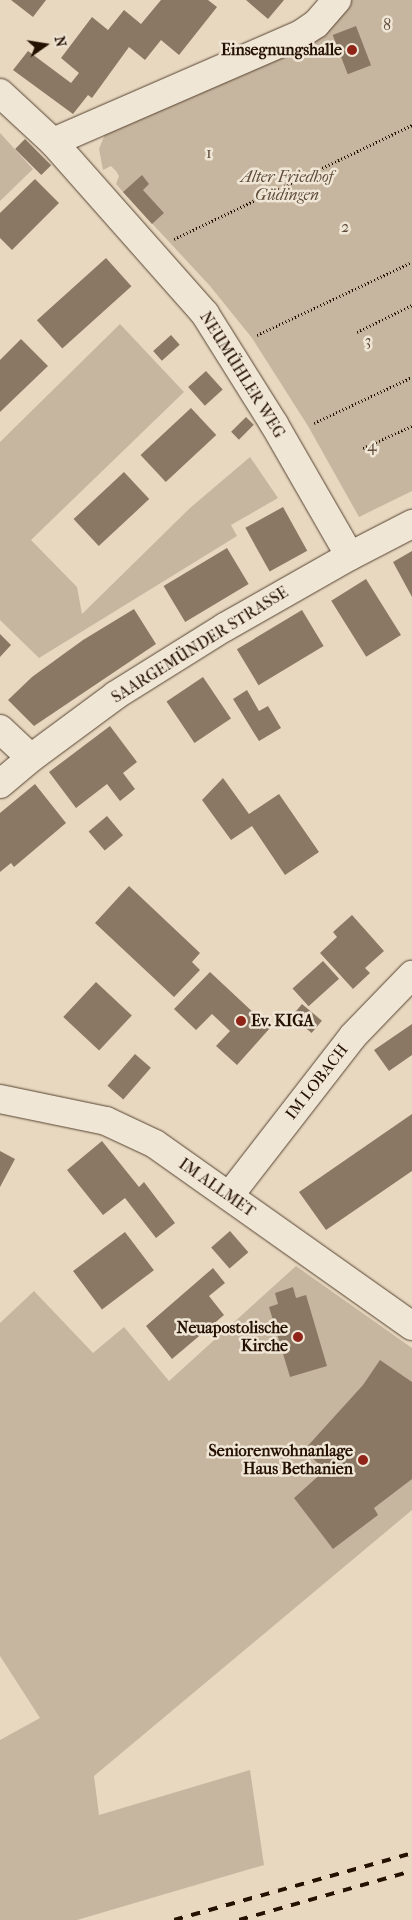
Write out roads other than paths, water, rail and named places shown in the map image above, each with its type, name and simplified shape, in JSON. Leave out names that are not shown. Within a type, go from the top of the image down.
[{"type":"street","points":[[53,142],[301,34],[316,24],[337,0]]},
{"type":"street","name":"NEUMÜHLER WEG","points":[[0,93],[53,142],[205,314],[274,424],[350,556]]},
{"type":"street","name":"SAARGEMÜNDER STRASSE","points":[[0,784],[31,758],[133,685],[225,627],[350,556],[412,524]]},
{"type":"street","points":[[0,729],[31,758]]},
{"type":"street","name":"IM LOBACH","points":[[229,1196],[353,1036],[412,975]]},
{"type":"street","name":"IM ALLMET","points":[[0,1099],[106,1121],[156,1144],[412,1326]]},
{"type":"railway","points":[[174,1920],[412,1853]]},
{"type":"railway","points":[[239,1920],[412,1871]]},
{"type":"place","name":"Einsegnungshalle","points":[[352,50]]},
{"type":"place","name":"Ev. KIGA","points":[[241,1021]]},
{"type":"place","name":"Neuapostolische Kirche","points":[[298,1337]]},
{"type":"place","name":"Seniorenwohnanlage Haus Bethanien","points":[[363,1460]]},
{"type":"park label","name":"8","points":[[387,25]]},
{"type":"park label","name":"1","points":[[209,153]]},
{"type":"park label","name":"Alter Friedhof Güdingen","points":[[287,186]]},
{"type":"park label","name":"2","points":[[345,227]]},
{"type":"park label","name":"3","points":[[368,341]]},
{"type":"park label","name":"4","points":[[372,446]]}]
